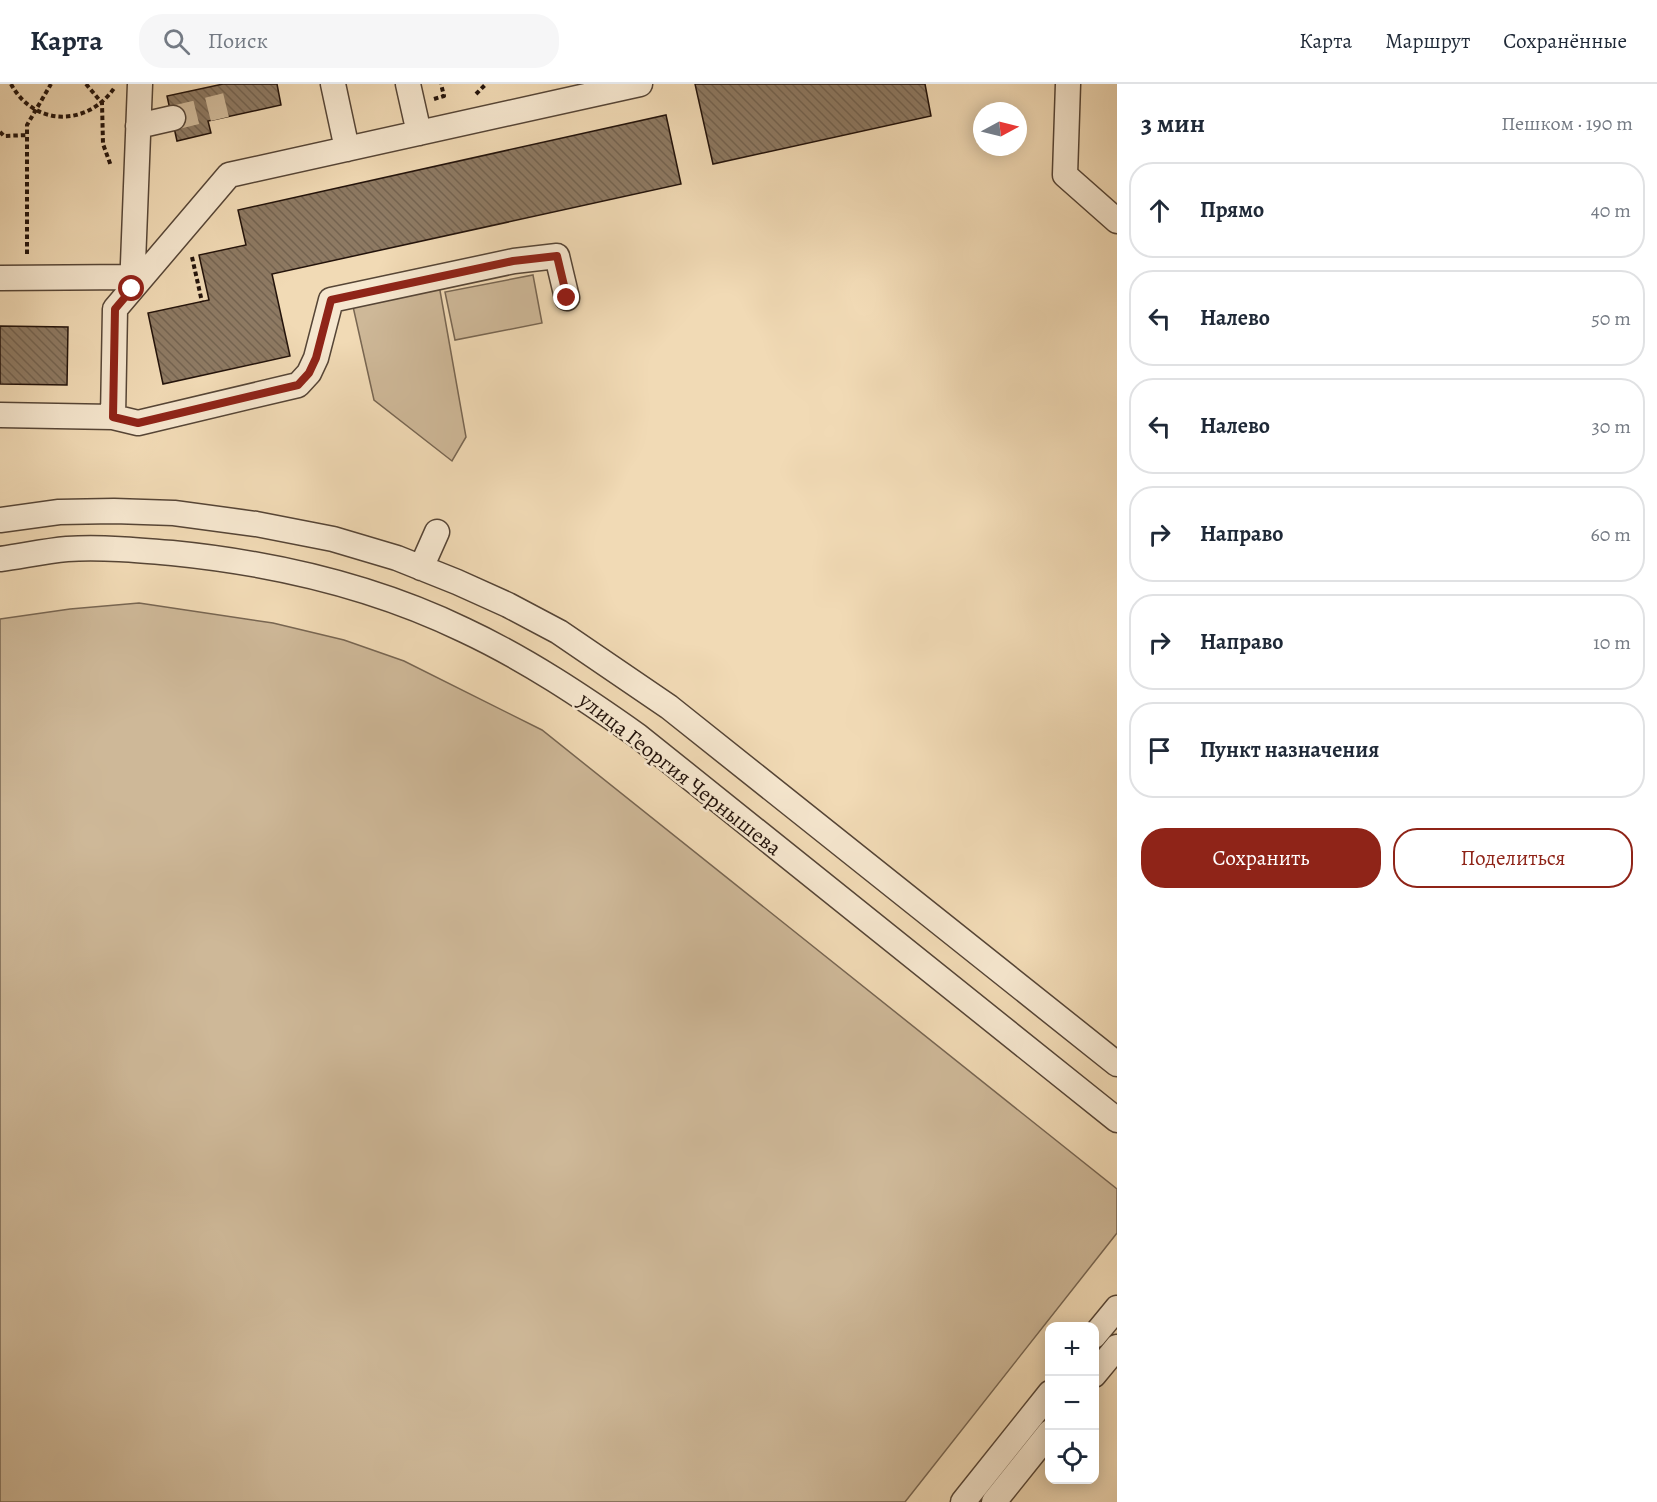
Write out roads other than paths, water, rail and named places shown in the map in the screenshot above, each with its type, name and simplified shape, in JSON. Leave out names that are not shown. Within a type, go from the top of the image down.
[{"type":"street","points":[[132,283],[140,84]]},
{"type":"street","points":[[333,84],[348,148]]},
{"type":"street","points":[[408,84],[419,133]]},
{"type":"street","points":[[113,417],[115,309],[132,283],[229,175],[640,84]]},
{"type":"street","points":[[1068,84],[1065,175],[1117,221]]},
{"type":"street","points":[[138,117],[171,110]]},
{"type":"street","points":[[0,415],[113,417],[138,423],[298,385],[309,373],[316,358],[331,300],[513,261],[557,256],[567,298]]},
{"type":"street","points":[[0,278],[27,277],[132,283]]},
{"type":"street","name":"улица Георгия Чернышева","points":[[0,520],[59,512],[114,511],[174,513],[256,524],[333,539],[397,558],[508,605],[559,632],[669,707],[1117,1064]]},
{"type":"street","points":[[421,568],[437,532]]},
{"type":"street","name":"улица Георгия Чернышева","points":[[0,559],[68,549],[132,549],[281,568],[369,593],[464,629],[513,655],[638,736],[1117,1120]]},
{"type":"street","points":[[1099,1331],[1117,1308]]},
{"type":"street","points":[[1099,1370],[1117,1347]]},
{"type":"street","points":[[963,1502],[1045,1399]]},
{"type":"street","points":[[994,1502],[1045,1438]]},
{"type":"tunnel","points":[[173,118],[226,105]]}]
